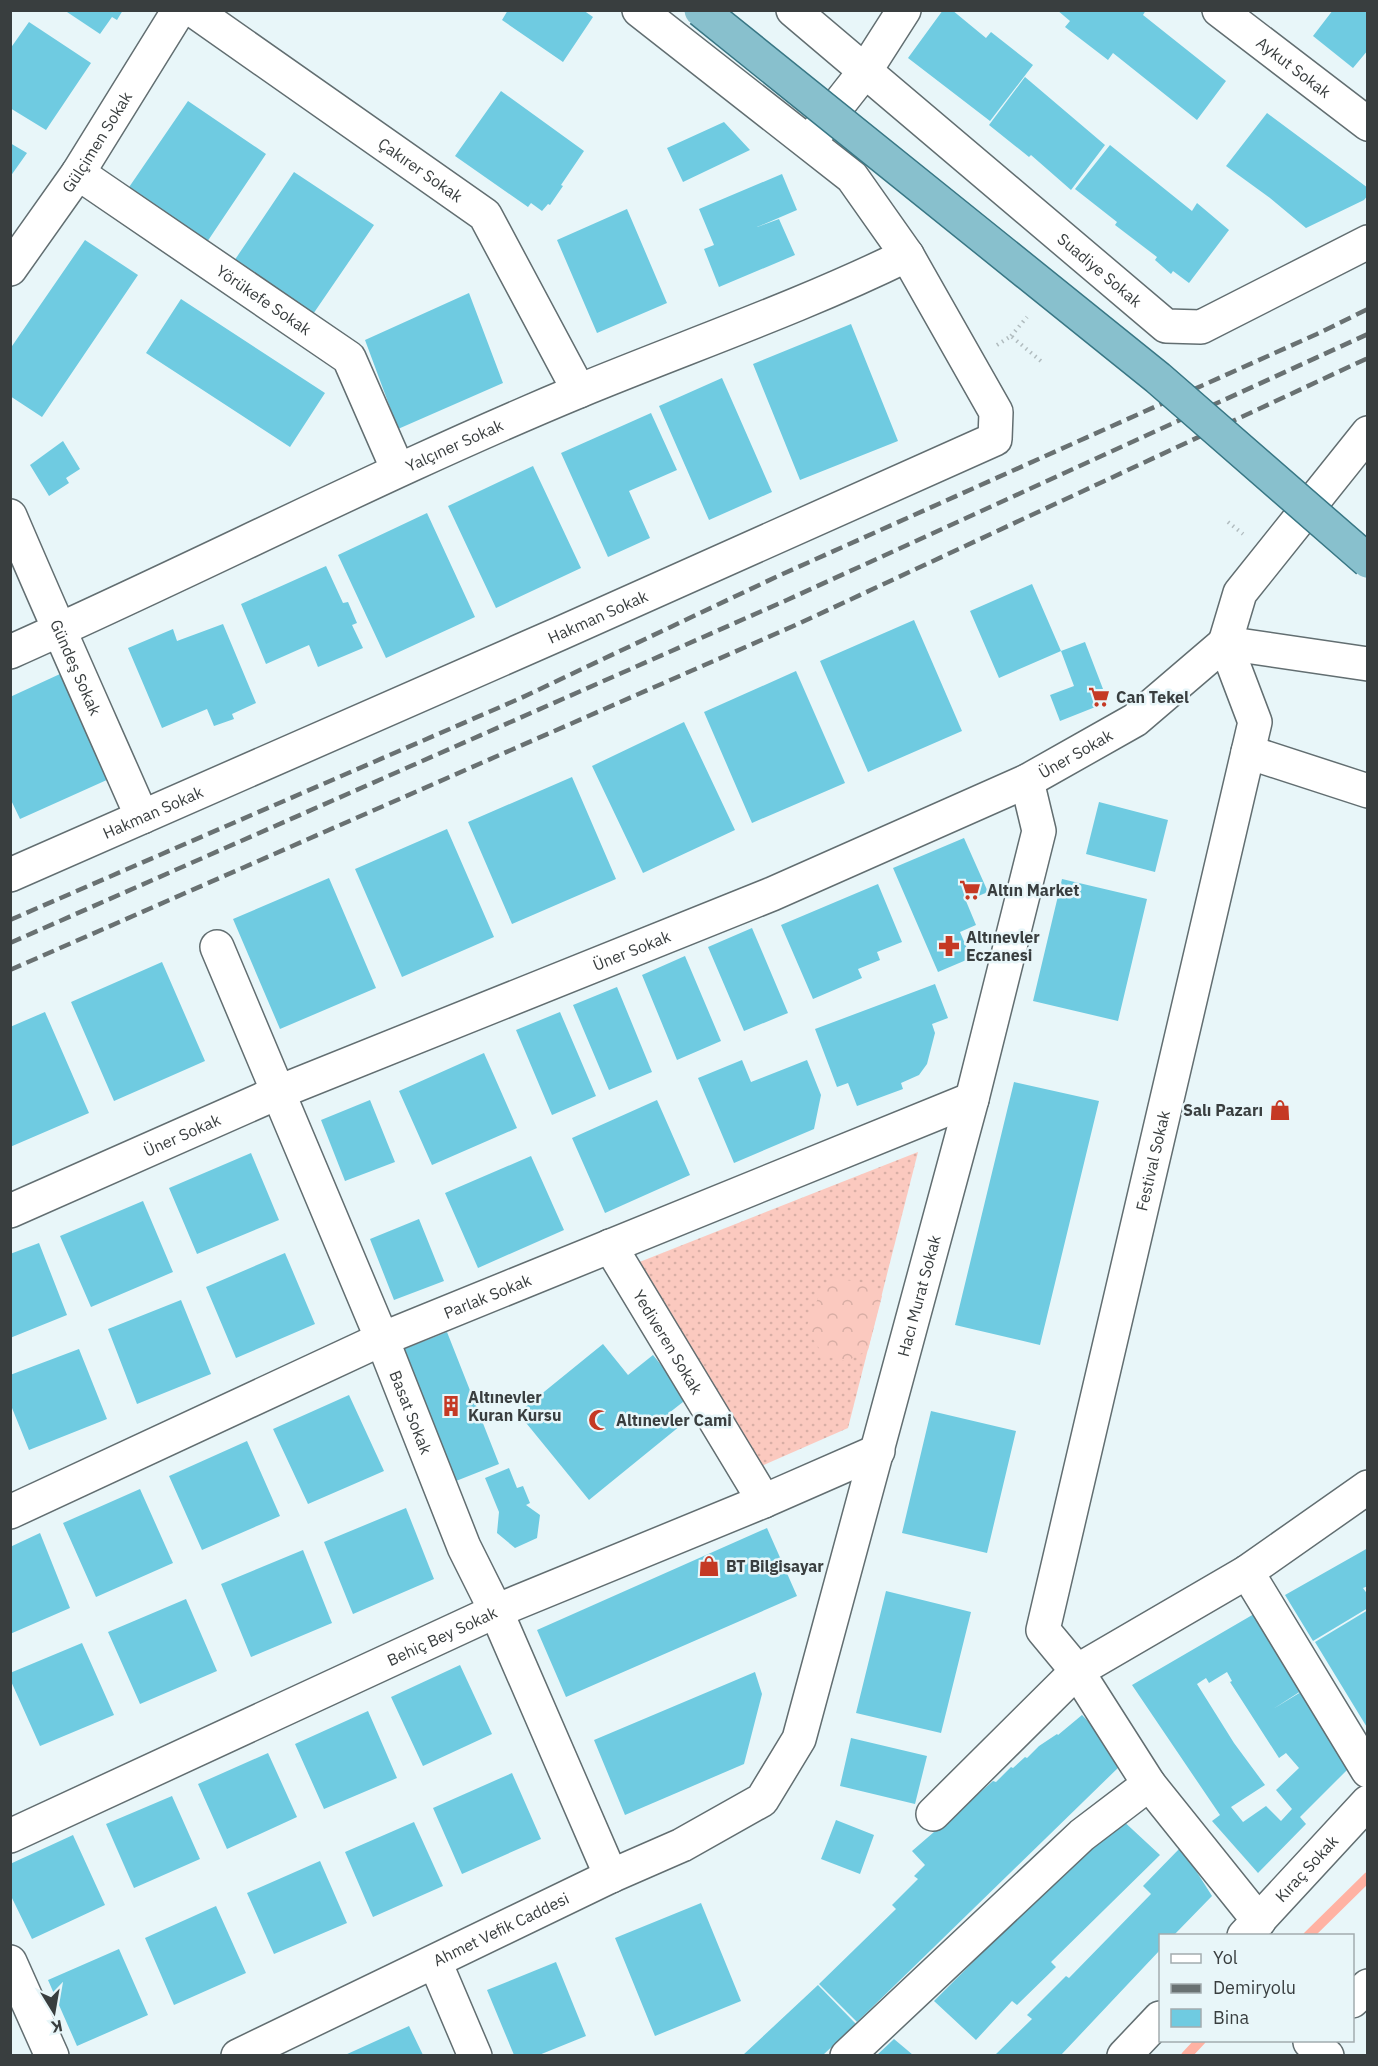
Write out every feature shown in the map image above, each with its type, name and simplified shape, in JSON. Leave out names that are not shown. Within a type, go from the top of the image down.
[{"type":"main road","points":[[701,10],[1158,378],[1368,561]]},
{"type":"street","name":"Gülçimen Sokak","points":[[10,270],[78,173],[179,10]]},
{"type":"street","name":"Çakırer Sokak","points":[[193,10],[485,215],[579,391]]},
{"type":"street","name":"Hakman Sokak","points":[[10,875],[995,439],[996,412],[907,255],[852,177],[639,10]]},
{"type":"street","name":"Suadiye Sokak","points":[[793,10],[1166,326],[1201,327],[1368,242]]},
{"type":"street","points":[[808,143],[865,71],[904,10]]},
{"type":"street","name":"Aykut Sokak","points":[[1219,10],[1368,124]]},
{"type":"street","name":"Yörükefe Sokak","points":[[78,173],[349,358],[398,470]]},
{"type":"street","name":"Yalçıner Sokak","points":[[10,652],[398,470],[579,391],[726,333],[907,255]]},
{"type":"street","points":[[1368,433],[1240,593],[1225,642],[1368,664]]},
{"type":"street","name":"Gündeş Sokak","points":[[10,516],[142,817]]},
{"type":"street","name":"Festival Sokak","points":[[1077,1671],[1043,1630],[1255,722],[1225,642]]},
{"type":"street","name":"Üner Sokak","points":[[10,1211],[279,1092],[772,894],[1027,781],[1135,720],[1225,642]]},
{"type":"street","points":[[1248,752],[1368,791]]},
{"type":"street","name":"Hacı Murat Sokak","points":[[762,1800],[799,1739],[972,1099],[1039,831],[1027,781]]},
{"type":"street","name":"Basat Sokak","points":[[217,946],[382,1339],[464,1547],[496,1611],[611,1876]]},
{"type":"street","name":"Parlak Sokak","points":[[10,1512],[382,1339],[972,1099]]},
{"type":"street","name":"Yediveren Sokak","points":[[610,1246],[764,1501]]},
{"type":"street","name":"Behiç Bey Sokak","points":[[10,1836],[496,1611],[764,1501],[878,1451]]},
{"type":"street","points":[[933,1814],[1077,1671],[1247,1572],[1368,1487]]},
{"type":"street","points":[[1247,1572],[1368,1771]]},
{"type":"street","points":[[1077,1671],[1149,1784],[1251,1928]]},
{"type":"street","points":[[847,2055],[1082,1835],[1149,1784]]},
{"type":"street","name":"Ahmet Vefik Caddesi","points":[[238,2055],[611,1876],[682,1845],[762,1800]]},
{"type":"street","name":"Kıraç Sokak","points":[[1251,1928],[1368,1802]]},
{"type":"street","points":[[10,1962],[52,2055]]},
{"type":"street","points":[[435,1962],[475,2055]]},
{"type":"street","points":[[1354,2000],[1368,1986]]},
{"type":"street","points":[[1124,2055],[1159,2020]]},
{"type":"path","points":[[968,363],[1011,336],[1042,362]]},
{"type":"green space","points":[[918,1152],[848,1428],[757,1468],[637,1263]]},
{"type":"green space","points":[[833,1278],[865,1283],[882,1296],[868,1350],[847,1361],[824,1356],[806,1328],[818,1298]]},
{"type":"building","points":[[64,10],[123,10],[117,20],[112,17],[100,34]]},
{"type":"building","points":[[508,10],[583,10],[593,17],[563,62],[502,20]]},
{"type":"building","points":[[943,10],[952,10],[986,38],[991,32],[1033,65],[990,121],[908,58]]},
{"type":"building","points":[[1057,10],[1146,10],[1143,15],[1226,81],[1197,120],[1113,53],[1108,60],[1065,27],[1070,21]]},
{"type":"building","points":[[1333,10],[1368,10],[1368,50],[1353,68],[1313,36]]},
{"type":"building","points":[[29,22],[91,63],[46,130],[10,108],[10,49]]},
{"type":"building","points":[[1025,77],[1105,145],[1071,190],[1031,155],[1029,157],[989,125]]},
{"type":"building","points":[[501,91],[584,151],[550,205],[548,204],[542,211],[531,203],[528,207],[455,156]]},
{"type":"building","points":[[188,101],[266,154],[203,248],[123,196]]},
{"type":"building","points":[[1267,113],[1368,188],[1368,195],[1364,200],[1306,228],[1226,166]]},
{"type":"building","points":[[724,122],[750,150],[683,182],[667,148]]},
{"type":"building","points":[[10,143],[27,153],[10,177]]},
{"type":"building","points":[[1110,145],[1192,211],[1197,203],[1229,230],[1189,283],[1173,271],[1171,274],[1155,260],[1157,257],[1115,225],[1117,222],[1075,189]]},
{"type":"building","points":[[294,172],[374,225],[309,320],[230,267]]},
{"type":"building","points":[[782,174],[797,210],[757,227],[779,219],[795,255],[719,287],[704,249],[714,245],[699,209]]},
{"type":"building","points":[[627,209],[667,303],[597,333],[557,240]]},
{"type":"building","points":[[85,240],[138,275],[42,417],[10,396],[10,349]]},
{"type":"building","points":[[469,293],[503,383],[398,429],[365,340]]},
{"type":"building","points":[[181,299],[325,393],[290,447],[146,353]]},
{"type":"building","points":[[851,324],[898,441],[800,480],[753,364]]},
{"type":"building","points":[[722,378],[772,492],[709,520],[659,406]]},
{"type":"building","points":[[651,413],[677,470],[629,491],[650,538],[608,557],[561,453]]},
{"type":"building","points":[[63,441],[80,469],[66,478],[69,483],[49,496],[30,465]]},
{"type":"building","points":[[533,466],[581,568],[496,608],[448,506]]},
{"type":"building","points":[[427,513],[475,617],[386,658],[338,555]]},
{"type":"building","points":[[326,566],[343,603],[348,602],[357,623],[352,625],[363,648],[318,667],[309,645],[266,664],[241,604]]},
{"type":"building","points":[[1032,584],[1061,651],[999,678],[970,611]]},
{"type":"building","points":[[914,620],[962,731],[868,772],[820,661]]},
{"type":"building","points":[[223,624],[256,703],[232,714],[234,719],[214,726],[207,709],[162,728],[128,648],[173,629],[177,641]]},
{"type":"building","points":[[1085,642],[1108,702],[1060,721],[1050,695],[1074,686],[1061,651]]},
{"type":"building","points":[[796,671],[845,783],[752,823],[704,712]]},
{"type":"building","points":[[60,674],[109,779],[20,819],[10,798],[10,697]]},
{"type":"building","points":[[684,722],[735,830],[643,873],[592,766]]},
{"type":"building","points":[[572,777],[616,879],[512,924],[468,822]]},
{"type":"building","points":[[1099,802],[1168,820],[1155,872],[1086,854]]},
{"type":"building","points":[[447,829],[494,937],[402,977],[355,869]]},
{"type":"building","points":[[964,838],[988,892],[966,901],[976,925],[960,932],[971,958],[938,972],[893,868]]},
{"type":"building","points":[[329,878],[376,988],[280,1029],[233,919]]},
{"type":"building","points":[[1062,879],[1147,899],[1118,1021],[1033,1001]]},
{"type":"building","points":[[878,884],[902,942],[877,952],[880,960],[858,969],[862,978],[813,999],[781,925]]},
{"type":"building","points":[[752,928],[788,1013],[744,1031],[708,947]]},
{"type":"building","points":[[685,956],[721,1041],[677,1060],[642,975]]},
{"type":"building","points":[[162,962],[205,1061],[114,1101],[71,1002]]},
{"type":"building","points":[[935,984],[948,1018],[932,1024],[935,1033],[927,1064],[919,1075],[901,1083],[903,1089],[857,1106],[848,1083],[837,1087],[815,1029]]},
{"type":"building","points":[[617,987],[652,1072],[609,1090],[573,1005]]},
{"type":"building","points":[[45,1012],[89,1113],[10,1147],[10,1027]]},
{"type":"building","points":[[560,1012],[596,1096],[552,1115],[516,1030]]},
{"type":"building","points":[[484,1053],[517,1128],[432,1165],[399,1091]]},
{"type":"building","points":[[742,1060],[751,1082],[807,1060],[821,1095],[814,1129],[734,1163],[698,1078]]},
{"type":"building","points":[[1014,1082],[1099,1101],[1040,1345],[955,1325]]},
{"type":"building","points":[[370,1100],[395,1162],[345,1181],[321,1120]]},
{"type":"building","points":[[657,1100],[690,1175],[605,1213],[572,1138]]},
{"type":"building","points":[[251,1153],[279,1220],[197,1254],[169,1188]]},
{"type":"building","points":[[531,1156],[564,1230],[478,1268],[445,1193]]},
{"type":"building","points":[[143,1201],[173,1272],[91,1307],[60,1236]]},
{"type":"building","points":[[419,1219],[444,1281],[394,1300],[370,1239]]},
{"type":"building","points":[[39,1243],[67,1315],[10,1338],[10,1254]]},
{"type":"building","points":[[285,1253],[315,1324],[236,1358],[206,1287]]},
{"type":"building","points":[[181,1300],[211,1374],[137,1404],[108,1329]]},
{"type":"building","name":"Altınevler Kuran Kursu","points":[[447,1332],[499,1464],[456,1481],[404,1349]]},
{"type":"building","name":"Altınevler Cami","points":[[603,1344],[628,1375],[653,1355],[688,1398],[669,1413],[680,1426],[589,1500],[518,1413]]},
{"type":"building","points":[[79,1349],[107,1419],[29,1450],[10,1403],[10,1375]]},
{"type":"building","points":[[349,1395],[384,1471],[308,1504],[273,1429]]},
{"type":"building","points":[[931,1411],[1016,1431],[987,1553],[902,1533]]},
{"type":"building","points":[[247,1441],[280,1516],[202,1550],[169,1476]]},
{"type":"building","points":[[509,1468],[517,1488],[523,1486],[530,1503],[526,1505],[540,1515],[537,1538],[515,1548],[497,1533],[499,1512],[485,1478]]},
{"type":"building","points":[[140,1489],[173,1563],[96,1597],[63,1523]]},
{"type":"building","points":[[406,1508],[434,1579],[353,1614],[324,1542]]},
{"type":"building","points":[[767,1528],[797,1596],[566,1697],[537,1630]]},
{"type":"building","points":[[40,1533],[70,1608],[10,1634],[10,1547]]},
{"type":"building","points":[[1368,1548],[1368,1586],[1363,1588],[1368,1595],[1368,1608],[1313,1641],[1285,1595]]},
{"type":"building","points":[[303,1550],[332,1623],[251,1657],[221,1584]]},
{"type":"building","points":[[886,1591],[971,1612],[941,1733],[856,1713]]},
{"type":"building","points":[[186,1599],[217,1671],[140,1704],[108,1632]]},
{"type":"building","points":[[1368,1610],[1368,1729],[1315,1642]]},
{"type":"building","points":[[1254,1614],[1301,1691],[1273,1709],[1301,1692],[1349,1768],[1300,1817],[1306,1824],[1258,1873],[1212,1821],[1220,1815],[1132,1685]],"holes":[[[1227,1672],[1232,1681],[1230,1682],[1279,1758],[1286,1753],[1299,1768],[1276,1790],[1292,1809],[1281,1821],[1266,1806],[1243,1822],[1231,1807],[1265,1785],[1234,1743],[1197,1684],[1206,1678],[1209,1683]]]},
{"type":"building","points":[[82,1643],[114,1715],[40,1746],[10,1679],[10,1673]]},
{"type":"building","points":[[460,1665],[492,1734],[423,1766],[391,1697]]},
{"type":"building","points":[[755,1672],[762,1694],[744,1764],[625,1815],[594,1740]]},
{"type":"building","points":[[368,1711],[397,1778],[324,1809],[295,1744]]},
{"type":"building","points":[[1082,1715],[1121,1765],[857,2022],[819,1984],[896,1909],[892,1905],[918,1879],[914,1876],[925,1865],[912,1851],[993,1781],[996,1782],[1011,1767],[1013,1768],[1025,1757],[1027,1758],[1039,1746],[1058,1735]]},
{"type":"building","points":[[851,1738],[927,1756],[915,1804],[840,1786]]},
{"type":"building","points":[[268,1753],[297,1817],[227,1849],[198,1784]]},
{"type":"building","points":[[512,1773],[541,1839],[462,1874],[433,1808]]},
{"type":"building","points":[[172,1796],[200,1859],[134,1888],[106,1824]]},
{"type":"building","points":[[1119,1817],[1160,1855],[1051,1962],[1056,1967],[1017,2005],[1012,2001],[976,2040],[934,2001]]},
{"type":"building","points":[[836,1820],[874,1835],[860,1874],[821,1859]]},
{"type":"building","points":[[414,1822],[443,1886],[373,1917],[345,1852]]},
{"type":"building","points":[[73,1835],[105,1905],[32,1939],[10,1894],[10,1864]]},
{"type":"building","points":[[1181,1847],[1212,1896],[1175,1934],[1159,1934],[1159,1951],[1061,2055],[995,2055],[1032,2019],[1027,2015],[1066,1976],[1069,1978],[1151,1894],[1143,1886]]},
{"type":"building","points":[[320,1861],[347,1923],[274,1954],[247,1893]]},
{"type":"building","points":[[701,1903],[741,2001],[655,2036],[615,1938]]},
{"type":"building","points":[[216,1906],[246,1973],[174,2005],[145,1938]]},
{"type":"building","points":[[119,1949],[148,2015],[77,2046],[48,1980]]},
{"type":"building","points":[[556,1962],[586,2036],[539,2055],[514,2055],[487,1990]]},
{"type":"building","points":[[818,1985],[856,2024],[823,2055],[743,2055]]},
{"type":"building","points":[[409,2026],[423,2055],[345,2055]]},
{"type":"building","points":[[894,2039],[913,2055],[877,2055]]},
{"type":"waterway","points":[[1310,1934],[1368,1877]]},
{"type":"waterway","points":[[1186,2056],[1199,2042]]},
{"type":"railway","points":[[10,920],[521,698],[776,577],[1368,309]]},
{"type":"railway","points":[[10,943],[787,600],[1368,334]]},
{"type":"railway","points":[[10,970],[798,624],[1368,358]]},
{"type":"place","name":"Can Tekel","points":[[1099,697]]},
{"type":"place","name":"Altın Market","points":[[970,890]]},
{"type":"place","name":"Altınevler Eczanesi","points":[[949,946]]},
{"type":"place","name":"Salı Pazarı","points":[[1280,1110]]},
{"type":"place","name":"Altınevler Kuran Kursu","points":[[451,1406]]},
{"type":"place","name":"Altınevler Cami","points":[[599,1420]]},
{"type":"place","name":"BT Bilgisayar","points":[[709,1566]]}]
